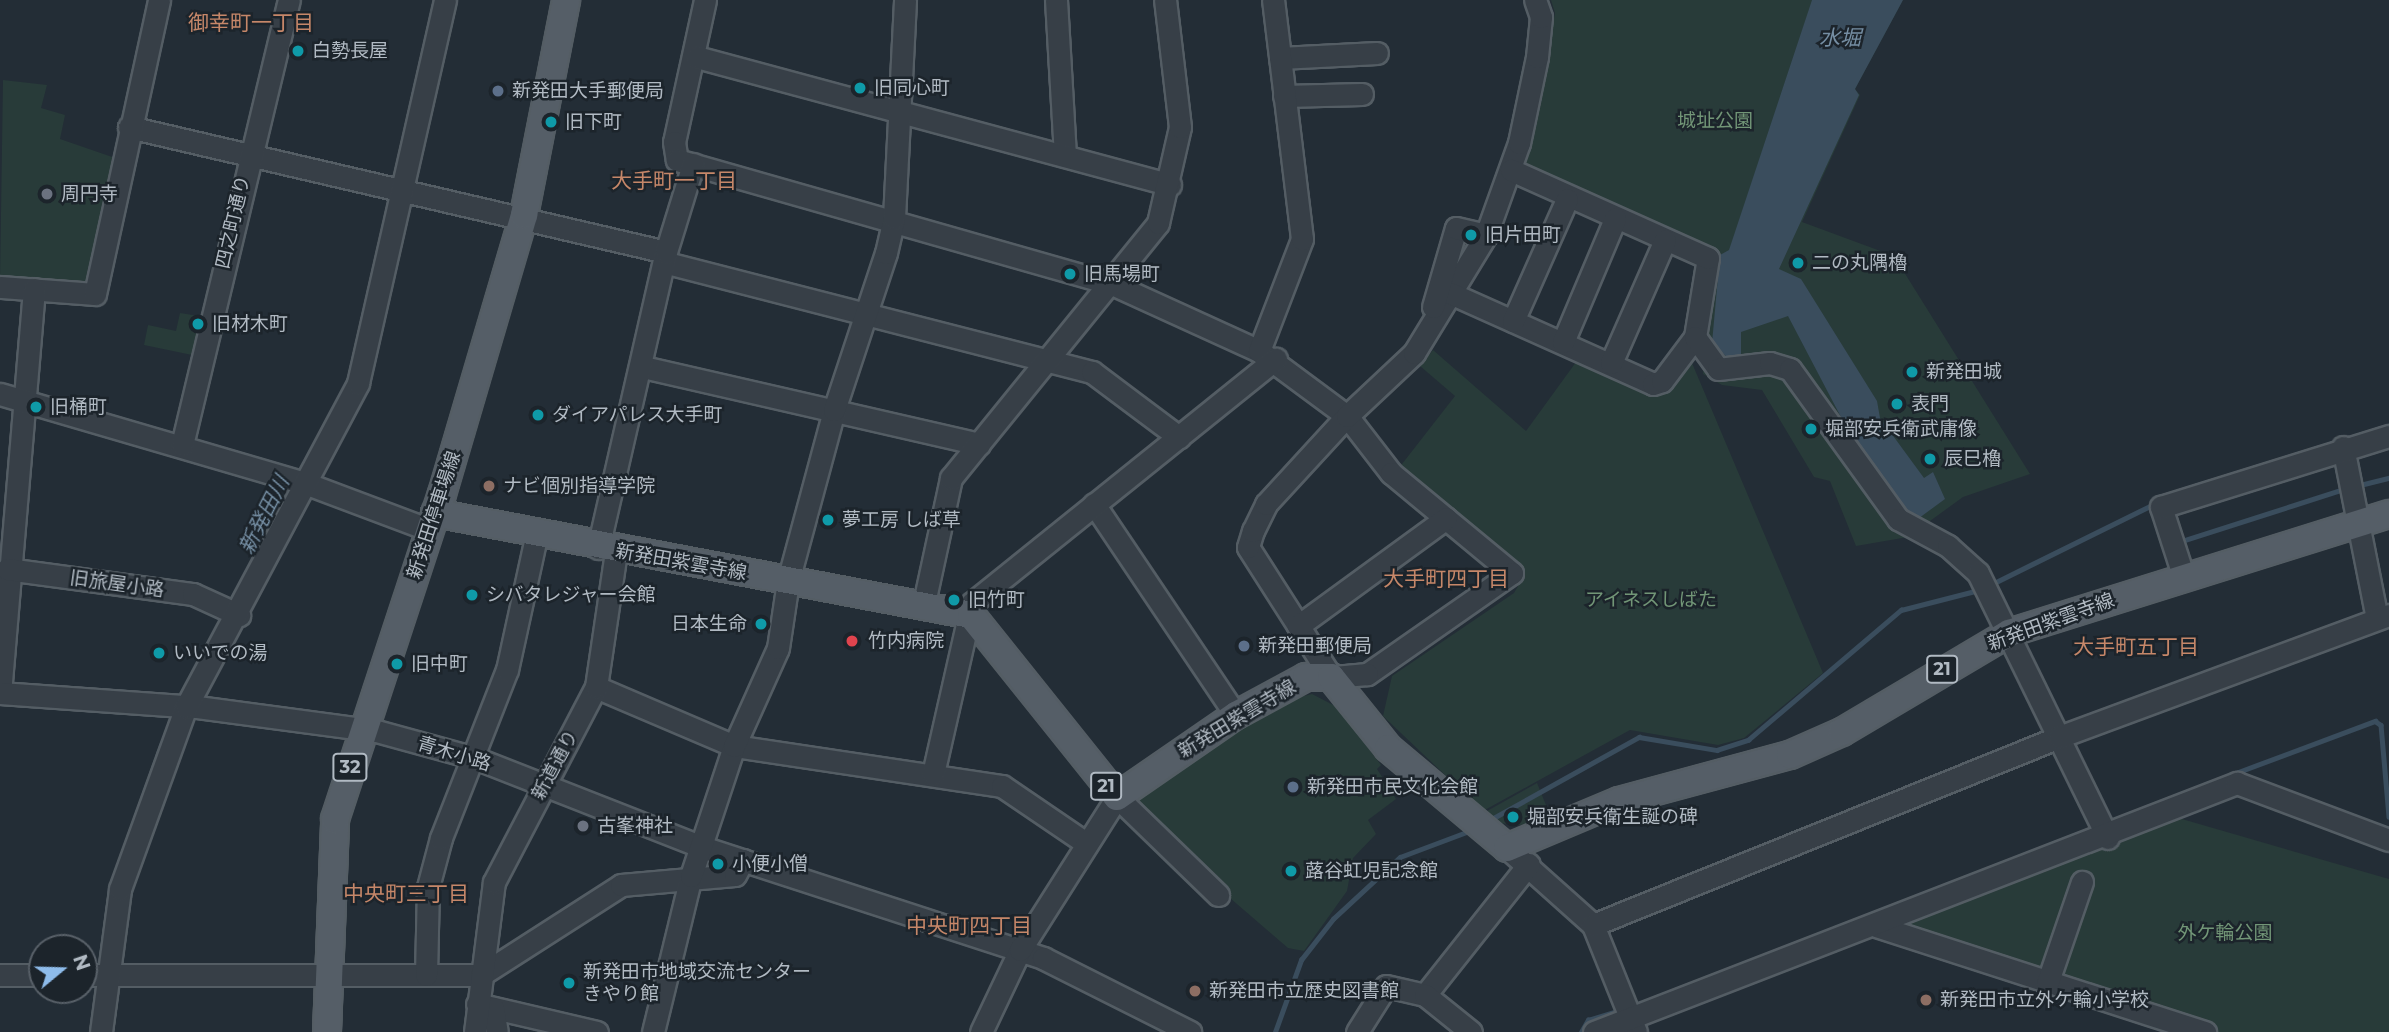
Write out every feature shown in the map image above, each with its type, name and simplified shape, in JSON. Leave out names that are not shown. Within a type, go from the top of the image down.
[{"type":"main road","name":"新発田停車場線","points":[[327,1032],[327,972],[335,819],[361,730],[433,522],[524,215],[566,0]]},
{"type":"main road","name":"新発田紫雲寺線","points":[[1507,848],[1619,801],[1790,755],[1842,732],[2009,633],[2361,525],[2389,514]]},
{"type":"main road","name":"新発田紫雲寺線","points":[[433,522],[924,603],[971,615]]},
{"type":"main road","name":"21","points":[[971,615],[1117,797]]},
{"type":"main road","name":"新発田紫雲寺線","points":[[1117,797],[1236,715],[1306,677],[1331,677]]},
{"type":"main road","points":[[1331,677],[1388,748],[1507,848]]},
{"type":"street","points":[[0,287],[94,294],[159,0]]},
{"type":"street","name":"四之町通り","points":[[182,445],[248,156],[289,0]]},
{"type":"street","points":[[98,962],[179,707],[299,481],[358,383],[399,186],[444,0]]},
{"type":"street","points":[[705,0],[697,57],[674,142],[677,159],[894,218],[1110,283],[1267,355],[1346,416],[1391,473],[1512,573],[1367,674],[1331,677],[1248,547],[1266,504],[1346,416],[1415,353],[1429,323],[1456,228],[1486,235]]},
{"type":"street","points":[[653,1032],[691,876],[734,746],[778,648],[788,581],[834,410],[868,315],[894,218],[905,0]]},
{"type":"street","points":[[1056,0],[1065,156]]},
{"type":"street","points":[[924,603],[951,478],[1158,223],[1170,185],[1180,127],[1165,0]]},
{"type":"street","points":[[933,774],[972,603],[995,579],[1179,437],[1267,355],[1302,239],[1273,0]]},
{"type":"street","points":[[1429,323],[1486,235],[1511,170],[1537,57],[1541,17],[1535,0]]},
{"type":"street","points":[[1280,58],[1377,52]]},
{"type":"street","points":[[697,57],[1170,185]]},
{"type":"street","points":[[1284,96],[1362,94]]},
{"type":"street","points":[[129,127],[248,156],[399,186],[524,215],[868,315],[1092,372],[1179,437]]},
{"type":"street","name":"新道通り","points":[[485,1006],[481,975],[494,882],[596,687],[607,550],[667,258],[693,164]]},
{"type":"street","points":[[1450,293],[1653,383],[1662,380],[1695,337],[1708,258],[1567,199],[1511,170]]},
{"type":"street","points":[[1513,321],[1567,199]]},
{"type":"street","points":[[1563,342],[1615,219]]},
{"type":"street","points":[[1611,363],[1665,240]]},
{"type":"street","points":[[0,693],[7,569],[34,289]]},
{"type":"street","points":[[1695,337],[1718,369],[1770,363],[1796,375],[1898,519],[1948,547],[1978,573],[2108,838]]},
{"type":"street","points":[[643,367],[979,444]]},
{"type":"street","points":[[0,394],[25,398],[433,522]]},
{"type":"street","points":[[2184,578],[2161,508],[2343,447],[2389,436]]},
{"type":"street","points":[[1593,925],[2059,737],[2383,617],[2343,447]]},
{"type":"street","points":[[1094,504],[1236,715]]},
{"type":"street","points":[[1298,626],[1446,518]]},
{"type":"street","points":[[426,975],[428,887],[507,670],[536,537]]},
{"type":"street","name":"旧旅屋小路","points":[[7,569],[193,594],[232,611]]},
{"type":"street","points":[[596,687],[734,746],[1002,786],[1086,843]]},
{"type":"street","name":"青木小路","points":[[0,693],[179,707],[361,730],[475,758],[545,783],[702,847],[1020,950],[1191,1032]]},
{"type":"street","points":[[1594,1032],[1635,1025],[1875,926],[2108,838],[2237,783],[2389,840]]},
{"type":"street","points":[[981,1032],[1020,950],[1117,797],[1217,895]]},
{"type":"street","points":[[1507,848],[1529,864],[1593,925],[1635,1025]]},
{"type":"street","points":[[98,975],[327,972],[481,975],[621,885],[691,876],[735,875],[743,860]]},
{"type":"street","points":[[1425,995],[1529,864]]},
{"type":"street","points":[[2046,984],[2082,882]]},
{"type":"street","points":[[1875,926],[2046,984],[2206,1032]]},
{"type":"street","points":[[0,975],[28,975]]},
{"type":"street","points":[[1357,1032],[1386,986],[1425,995],[1471,1032]]},
{"type":"street","points":[[98,1004],[101,1032]]},
{"type":"street","points":[[475,1032],[485,1006]]},
{"type":"street","points":[[485,1006],[497,1032]]},
{"type":"street","points":[[485,1006],[597,1032]]},
{"type":"street","points":[[579,1032],[583,1008]]},
{"type":"green space","name":"城址公園","points":[[1551,0],[1903,0],[1855,89],[1860,95],[1802,222],[1894,256],[2030,474],[1963,497],[1908,537],[1856,546],[1830,481],[1814,477],[1762,390],[1722,385],[1703,374],[1716,253],[1522,168],[1555,13]]},
{"type":"green space","points":[[3,80],[47,85],[41,108],[65,115],[60,139],[118,159],[86,284],[0,281]]},
{"type":"green space","points":[[180,313],[205,317],[197,356],[144,345],[148,325],[176,331]]},
{"type":"green space","name":"アイネスしばた","points":[[1433,350],[1526,431],[1579,358],[1661,392],[1692,363],[1823,673],[1744,738],[1718,745],[1630,730],[1483,811],[1383,716],[1392,676],[1514,593],[1524,576],[1395,473],[1455,396],[1420,366]]},
{"type":"green space","points":[[1312,694],[1339,708],[1381,765],[1377,769],[1396,799],[1368,820],[1376,834],[1353,858],[1347,891],[1304,951],[1288,948],[1223,892],[1133,800],[1280,702]]},
{"type":"green space","points":[[1537,783],[1550,815],[1522,825],[1497,823],[1487,811]]},
{"type":"green space","name":"外ケ輪公園","points":[[2175,817],[2389,879],[2389,1032],[2213,1032],[1899,925]]},
{"type":"water","name":"水堀","points":[[1812,0],[1903,0],[1855,89],[1859,95],[1779,269],[1801,279],[1877,401],[1880,418],[1924,478],[1933,472],[1945,499],[1915,521],[1902,512],[1853,440],[1788,316],[1741,332],[1741,358],[1731,361],[1712,343],[1720,255],[1729,250]]},
{"type":"waterway","points":[[2356,486],[2389,478]]},
{"type":"waterway","points":[[2179,542],[2344,489]]},
{"type":"waterway","points":[[1990,585],[2150,506]]},
{"type":"waterway","points":[[1488,821],[1639,737],[1717,750],[1748,740],[1901,610],[1979,590]]},
{"type":"waterway","points":[[2233,774],[2375,721],[2381,725],[2389,817]]},
{"type":"waterway","name":"新発田川","points":[[123,852],[161,745]]},
{"type":"waterway","points":[[1275,1032],[1301,960],[1333,919],[1400,857],[1472,830]]},
{"type":"waterway","points":[[1581,1032],[1588,1020],[1621,1010]]},
{"type":"place","name":"白勢長屋","points":[[298,51]]},
{"type":"place","name":"旧同心町","points":[[860,88]]},
{"type":"place","name":"新発田大手郵便局","points":[[498,91]]},
{"type":"place","name":"旧下町","points":[[551,122]]},
{"type":"place","name":"周円寺","points":[[47,194]]},
{"type":"place","name":"旧片田町","points":[[1471,235]]},
{"type":"place","name":"二の丸隅櫓","points":[[1798,263]]},
{"type":"place","name":"旧馬場町","points":[[1070,274]]},
{"type":"place","name":"旧材木町","points":[[198,324]]},
{"type":"place","name":"新発田城","points":[[1912,372]]},
{"type":"place","name":"表門","points":[[1897,404]]},
{"type":"place","name":"旧桶町","points":[[36,407]]},
{"type":"place","name":"ダイアパレス大手町","points":[[538,415]]},
{"type":"place","name":"堀部安兵衛武庸像","points":[[1811,429]]},
{"type":"place","name":"辰巳櫓","points":[[1930,459]]},
{"type":"place","name":"ナビ個別指導学院","points":[[489,486]]},
{"type":"place","name":"夢工房 しば草","points":[[828,520]]},
{"type":"place","name":"シバタレジャー会館","points":[[472,595]]},
{"type":"place","name":"旧竹町","points":[[954,600]]},
{"type":"place","name":"日本生命","points":[[761,624]]},
{"type":"place","name":"竹内病院","points":[[852,641]]},
{"type":"place","name":"新発田郵便局","points":[[1244,646]]},
{"type":"place","name":"いいでの湯","points":[[159,653]]},
{"type":"place","name":"旧中町","points":[[397,664]]},
{"type":"place","name":"新発田市民文化会館","points":[[1293,787]]},
{"type":"place","name":"堀部安兵衛生誕の碑","points":[[1513,817]]},
{"type":"place","name":"古峯神社","points":[[583,826]]},
{"type":"place","name":"小便小僧","points":[[718,864]]},
{"type":"place","name":"蕗谷虹児記念館","points":[[1291,871]]},
{"type":"place","name":"新発田市地域交流センター きやり館","points":[[569,983]]},
{"type":"place","name":"新発田市立歴史図書館","points":[[1195,991]]},
{"type":"place","name":"新発田市立外ケ輪小学校","points":[[1926,1000]]},
{"type":"district","name":"御幸町一丁目","points":[[251,23]]},
{"type":"district","name":"大手町一丁目","points":[[674,181]]},
{"type":"district","name":"大手町四丁目","points":[[1446,579]]},
{"type":"district","name":"大手町五丁目","points":[[2136,647]]},
{"type":"district","name":"中央町三丁目","points":[[406,894]]},
{"type":"district","name":"中央町四丁目","points":[[969,926]]}]
